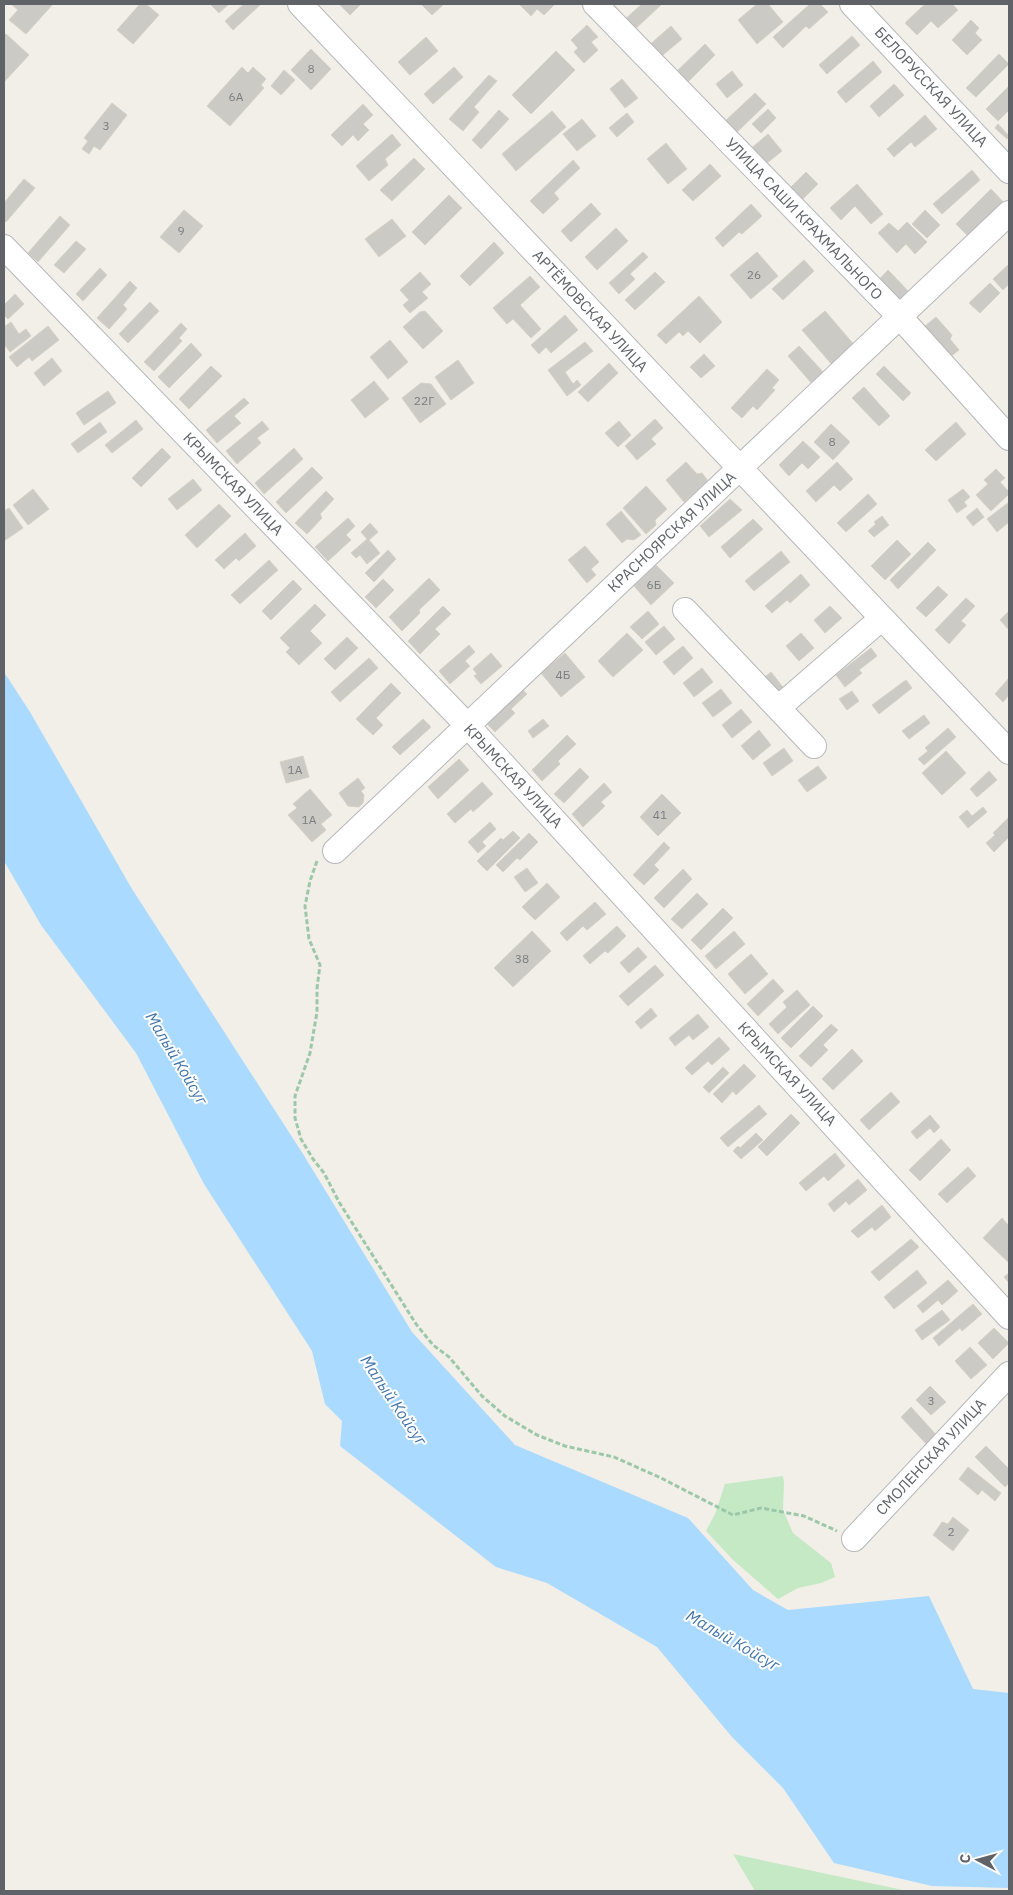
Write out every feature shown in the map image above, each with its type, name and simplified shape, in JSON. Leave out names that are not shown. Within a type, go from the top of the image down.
[{"type":"street","name":"АРТЁМОВСКАЯ УЛИЦА","points":[[300,4],[1009,752]]},
{"type":"street","name":"УЛИЦА САШИ КРАХМАЛЬНОГО","points":[[595,4],[900,317],[1009,438]]},
{"type":"street","name":"БЕЛОРУССКАЯ УЛИЦА","points":[[852,4],[1009,171]]},
{"type":"street","name":"КРАСНОЯРСКАЯ УЛИЦА","points":[[335,851],[1009,213]]},
{"type":"street","name":"КРЫМСКАЯ УЛИЦА","points":[[4,247],[468,726],[1009,1317]]},
{"type":"street","points":[[685,610],[814,746]]},
{"type":"street","points":[[778,708],[882,618]]},
{"type":"street","name":"СМОЛЕНСКАЯ УЛИЦА","points":[[854,1539],[1009,1374]]},
{"type":"path","points":[[335,851],[318,857],[310,880],[305,906],[305,921],[309,939],[320,965],[313,1038],[295,1096],[295,1118],[301,1139],[313,1160],[324,1173],[339,1202],[416,1324],[432,1345],[449,1357],[482,1396],[505,1416],[537,1434],[565,1446],[614,1457],[662,1478],[733,1515],[761,1508],[804,1516],[854,1539]]},
{"type":"green space","points":[[783,1476],[783,1510],[793,1533],[831,1563],[835,1577],[821,1583],[798,1588],[778,1599],[733,1560],[706,1531],[715,1514],[725,1484]]},
{"type":"green space","points":[[733,1854],[903,1890],[907,1891],[755,1891]]},
{"type":"water","name":"Малый Койсуг","points":[[4,672],[30,712],[132,889],[303,1154],[412,1332],[515,1445],[688,1518],[753,1590],[788,1610],[929,1596],[973,1689],[1009,1693],[1009,1888],[932,1886],[834,1863],[783,1788],[732,1737],[657,1647],[547,1583],[496,1567],[340,1446],[342,1421],[325,1404],[312,1351],[204,1184],[136,1053],[41,925],[4,861]]},
{"type":"building","points":[[11,4],[53,4],[26,34],[9,20],[18,10]]},
{"type":"building","points":[[140,4],[146,4],[159,15],[133,44],[117,30]]},
{"type":"building","points":[[210,4],[229,4],[219,13]]},
{"type":"building","points":[[244,4],[261,4],[233,30],[225,21]]},
{"type":"building","points":[[361,4],[350,15],[340,5]]},
{"type":"building","points":[[421,4],[444,4],[432,15]]},
{"type":"building","points":[[519,4],[555,4],[544,15],[537,9],[531,16]]},
{"type":"building","points":[[642,4],[662,4],[633,31],[623,21]]},
{"type":"building","points":[[757,4],[768,4],[783,22],[757,44],[738,20]]},
{"type":"building","points":[[810,4],[820,4],[828,12],[809,29],[806,26],[783,48],[773,37]]},
{"type":"building","points":[[925,4],[952,4],[958,10],[938,28],[931,21],[917,35],[905,23]]},
{"type":"building","points":[[971,20],[979,28],[975,33],[982,40],[967,55],[952,40]]},
{"type":"building","points":[[587,25],[598,37],[591,42],[598,50],[584,63],[574,52],[578,48],[571,40]]},
{"type":"building","points":[[671,26],[682,39],[658,59],[647,47]]},
{"type":"building","points":[[6,34],[29,55],[4,82],[4,36]]},
{"type":"building","points":[[852,36],[860,45],[827,74],[819,65]]},
{"type":"building","points":[[426,37],[438,51],[410,75],[398,62]]},
{"type":"building","points":[[705,44],[715,55],[685,85],[674,74]]},
{"type":"building","points":[[311,49],[331,69],[311,90],[291,70]]},
{"type":"building","points":[[556,51],[575,70],[531,114],[512,95]]},
{"type":"building","points":[[999,54],[1009,64],[976,97],[966,88]]},
{"type":"building","points":[[873,61],[882,72],[846,103],[837,92]]},
{"type":"building","points":[[242,67],[248,73],[253,67],[266,79],[261,85],[264,88],[230,126],[207,106]]},
{"type":"building","points":[[454,67],[463,77],[433,104],[424,94]]},
{"type":"building","points":[[284,70],[295,80],[281,95],[271,86]]},
{"type":"building","points":[[732,71],[743,85],[727,98],[716,84]]},
{"type":"building","points":[[489,75],[497,81],[474,107],[479,112],[463,131],[449,119]]},
{"type":"building","points":[[622,79],[638,98],[625,108],[610,89]]},
{"type":"building","points":[[894,84],[904,95],[879,117],[870,106]]},
{"type":"building","points":[[1009,86],[1009,110],[998,121],[986,109]]},
{"type":"building","points":[[755,93],[766,104],[733,136],[722,124]]},
{"type":"building","points":[[112,103],[127,115],[100,150],[94,146],[89,154],[82,149],[88,141],[84,138]]},
{"type":"building","points":[[363,104],[373,115],[363,124],[369,130],[358,141],[353,135],[342,146],[331,135]]},
{"type":"building","points":[[768,109],[776,118],[761,133],[752,124]]},
{"type":"building","points":[[499,110],[509,119],[481,149],[472,140]]},
{"type":"building","points":[[552,111],[566,127],[516,171],[502,154]]},
{"type":"building","points":[[627,113],[634,122],[617,137],[609,128]]},
{"type":"building","points":[[925,115],[937,129],[915,147],[911,142],[894,157],[887,149]]},
{"type":"building","points":[[582,119],[596,136],[577,151],[563,134]]},
{"type":"building","points":[[998,124],[1009,136],[1007,139],[995,128]]},
{"type":"building","points":[[392,134],[401,145],[385,159],[388,165],[369,181],[356,166]]},
{"type":"building","points":[[768,134],[782,151],[761,168],[748,151]]},
{"type":"building","points":[[666,143],[687,169],[668,184],[647,159]]},
{"type":"building","points":[[414,158],[425,169],[392,201],[380,190]]},
{"type":"building","points":[[573,160],[580,168],[554,193],[559,199],[543,214],[530,201]]},
{"type":"building","points":[[710,164],[721,176],[693,201],[682,190]]},
{"type":"building","points":[[972,170],[980,180],[942,214],[933,204]]},
{"type":"building","points":[[806,172],[818,184],[797,205],[785,193]]},
{"type":"building","points":[[24,179],[35,188],[6,222],[4,220],[4,203]]},
{"type":"building","points":[[857,184],[883,214],[871,224],[855,206],[841,220],[830,208]]},
{"type":"building","points":[[991,189],[1007,206],[972,240],[956,224]]},
{"type":"building","points":[[449,195],[462,208],[425,245],[412,232]]},
{"type":"building","points":[[591,203],[601,214],[571,242],[561,231]]},
{"type":"building","points":[[751,204],[762,216],[742,234],[739,232],[723,247],[715,238]]},
{"type":"building","points":[[184,210],[203,226],[179,253],[160,237]]},
{"type":"building","points":[[925,210],[940,225],[927,238],[912,224]]},
{"type":"building","points":[[60,216],[70,225],[38,262],[28,253]]},
{"type":"building","points":[[392,219],[406,236],[379,257],[365,239]]},
{"type":"building","points":[[907,222],[927,242],[915,254],[906,244],[897,253],[878,233],[889,223],[898,231]]},
{"type":"building","points":[[616,228],[628,241],[597,270],[585,257]]},
{"type":"building","points":[[76,241],[86,249],[64,273],[54,265]]},
{"type":"building","points":[[494,242],[504,253],[470,286],[460,276]]},
{"type":"building","points":[[643,252],[648,257],[630,274],[635,279],[619,294],[609,283]]},
{"type":"building","points":[[757,252],[778,276],[751,299],[730,275]]},
{"type":"building","points":[[804,260],[814,271],[783,300],[772,289]]},
{"type":"building","points":[[1009,264],[1009,284],[1003,290],[993,279]]},
{"type":"building","points":[[100,268],[107,275],[83,301],[76,294]]},
{"type":"building","points":[[888,270],[911,294],[897,308],[874,285]]},
{"type":"building","points":[[420,272],[431,284],[422,292],[428,298],[410,313],[403,305],[409,300],[400,290]]},
{"type":"building","points":[[655,272],[665,282],[635,310],[625,300]]},
{"type":"building","points":[[530,276],[540,287],[520,305],[541,329],[531,338],[513,319],[507,324],[493,308]]},
{"type":"building","points":[[130,281],[137,288],[123,305],[127,309],[109,329],[97,318]]},
{"type":"building","points":[[990,283],[1000,293],[980,313],[969,303]]},
{"type":"building","points":[[15,294],[24,304],[8,319],[4,315],[4,305]]},
{"type":"building","points":[[699,296],[722,322],[700,343],[688,331],[683,336],[679,332],[666,344],[657,335]]},
{"type":"building","points":[[150,302],[159,311],[128,343],[119,334]]},
{"type":"building","points":[[425,311],[443,331],[423,349],[403,327],[420,312]]},
{"type":"building","points":[[825,311],[856,347],[834,367],[802,330]]},
{"type":"building","points":[[565,315],[578,330],[551,353],[546,347],[539,354],[531,345]]},
{"type":"building","points":[[936,317],[952,335],[950,339],[959,350],[950,357],[924,327]]},
{"type":"building","points":[[11,322],[19,334],[26,329],[31,336],[10,352],[4,344],[4,327]]},
{"type":"building","points":[[181,323],[187,329],[179,338],[182,341],[154,371],[144,362]]},
{"type":"building","points":[[48,326],[59,340],[32,361],[29,357],[17,367],[9,357]]},
{"type":"building","points":[[390,340],[408,362],[388,379],[370,357]]},
{"type":"building","points":[[585,342],[593,351],[565,372],[573,384],[577,380],[581,385],[567,396],[548,370]]},
{"type":"building","points":[[191,343],[202,355],[169,388],[158,377]]},
{"type":"building","points":[[799,346],[825,374],[813,385],[788,356]]},
{"type":"building","points":[[704,354],[715,366],[701,378],[690,367]]},
{"type":"building","points":[[52,358],[62,371],[44,386],[34,373]]},
{"type":"building","points":[[458,360],[474,383],[451,400],[435,377]]},
{"type":"building","points":[[609,363],[618,373],[588,402],[578,392]]},
{"type":"building","points":[[211,366],[222,376],[189,409],[179,399]]},
{"type":"building","points":[[884,366],[911,393],[903,401],[876,374]]},
{"type":"building","points":[[767,369],[779,380],[772,388],[775,390],[757,410],[753,406],[742,418],[731,408]]},
{"type":"building","points":[[374,381],[389,399],[365,418],[351,400]]},
{"type":"building","points":[[421,383],[431,384],[446,404],[420,423],[402,398]]},
{"type":"building","points":[[864,387],[890,416],[879,426],[852,398]]},
{"type":"building","points":[[108,391],[116,403],[84,425],[76,413]]},
{"type":"building","points":[[244,398],[249,403],[234,416],[241,423],[217,443],[206,430]]},
{"type":"building","points":[[655,419],[663,428],[651,439],[656,444],[637,460],[625,446]]},
{"type":"building","points":[[136,420],[143,429],[112,453],[105,445]]},
{"type":"building","points":[[262,421],[269,429],[257,438],[261,443],[237,464],[226,451]]},
{"type":"building","points":[[619,421],[631,435],[618,447],[605,433]]},
{"type":"building","points":[[100,422],[107,432],[78,453],[71,444]]},
{"type":"building","points":[[956,422],[966,434],[936,461],[925,450]]},
{"type":"building","points":[[831,424],[850,442],[833,460],[814,442]]},
{"type":"building","points":[[803,441],[820,457],[808,469],[802,463],[789,476],[779,465]]},
{"type":"building","points":[[162,448],[171,457],[141,487],[132,478]]},
{"type":"building","points":[[294,448],[303,459],[264,494],[255,483]]},
{"type":"building","points":[[686,462],[697,474],[702,473],[708,481],[684,502],[666,480]]},
{"type":"building","points":[[837,462],[853,479],[840,491],[834,485],[816,502],[806,491]]},
{"type":"building","points":[[312,467],[323,478],[286,513],[276,502]]},
{"type":"building","points":[[996,469],[1005,478],[1000,482],[1009,494],[991,511],[976,495],[988,484],[984,480]]},
{"type":"building","points":[[193,479],[202,490],[177,510],[168,499]]},
{"type":"building","points":[[646,486],[667,509],[655,520],[656,525],[646,534],[623,508]]},
{"type":"building","points":[[33,489],[49,509],[28,525],[13,505]]},
{"type":"building","points":[[963,489],[970,497],[964,502],[967,506],[957,513],[948,500]]},
{"type":"building","points":[[326,491],[334,499],[320,514],[322,518],[307,534],[295,523]]},
{"type":"building","points":[[868,494],[877,504],[846,532],[837,523]]},
{"type":"building","points":[[730,499],[742,510],[709,537],[700,526]]},
{"type":"building","points":[[1009,502],[1009,522],[997,532],[987,519]]},
{"type":"building","points":[[219,504],[231,516],[197,548],[185,535]]},
{"type":"building","points":[[9,508],[23,528],[4,541],[4,511]]},
{"type":"building","points":[[977,508],[984,517],[973,526],[966,517]]},
{"type":"building","points":[[621,511],[641,535],[634,540],[627,539],[622,543],[606,524]]},
{"type":"building","points":[[882,516],[889,525],[874,537],[868,531],[876,524],[874,522]]},
{"type":"building","points":[[348,518],[355,526],[346,535],[351,540],[328,561],[315,547]]},
{"type":"building","points":[[753,519],[763,529],[730,558],[721,547]]},
{"type":"building","points":[[370,523],[378,532],[369,540],[380,553],[367,564],[360,555],[356,558],[351,553],[367,539],[361,532]]},
{"type":"building","points":[[245,533],[256,546],[239,561],[236,558],[224,569],[215,560]]},
{"type":"building","points":[[897,540],[911,554],[885,580],[871,566]]},
{"type":"building","points":[[928,542],[936,550],[898,589],[890,580]]},
{"type":"building","points":[[585,546],[599,562],[591,569],[596,575],[587,583],[568,560]]},
{"type":"building","points":[[388,550],[396,559],[374,582],[365,573]]},
{"type":"building","points":[[781,551],[790,562],[754,591],[745,581]]},
{"type":"building","points":[[269,560],[278,570],[240,604],[231,595]]},
{"type":"building","points":[[656,565],[674,583],[651,605],[634,586]]},
{"type":"building","points":[[801,574],[810,585],[790,603],[787,600],[772,613],[765,606]]},
{"type":"building","points":[[429,578],[440,590],[419,610],[420,613],[402,631],[389,617]]},
{"type":"building","points":[[383,579],[394,590],[376,608],[365,597]]},
{"type":"building","points":[[293,580],[302,589],[271,620],[262,611]]},
{"type":"building","points":[[938,586],[948,595],[926,617],[916,608]]},
{"type":"building","points":[[966,598],[975,606],[961,621],[966,625],[949,644],[935,630]]},
{"type":"building","points":[[315,604],[326,615],[310,631],[322,643],[299,665],[286,652],[290,648],[280,638]]},
{"type":"building","points":[[443,606],[451,614],[435,629],[440,634],[420,654],[408,641]]},
{"type":"building","points":[[830,606],[842,618],[825,633],[814,620]]},
{"type":"building","points":[[648,611],[659,624],[642,639],[630,627]]},
{"type":"building","points":[[1009,611],[1009,630],[1000,620]]},
{"type":"building","points":[[664,626],[675,639],[656,655],[645,642]]},
{"type":"building","points":[[627,633],[643,650],[613,677],[598,661]]},
{"type":"building","points":[[801,633],[814,648],[799,661],[786,646]]},
{"type":"building","points":[[347,637],[358,648],[335,670],[324,659]]},
{"type":"building","points":[[469,645],[475,652],[465,661],[470,666],[450,684],[439,671]]},
{"type":"building","points":[[683,646],[693,658],[674,675],[663,662]]},
{"type":"building","points":[[871,648],[877,656],[859,670],[862,673],[845,687],[836,675]]},
{"type":"building","points":[[491,653],[502,666],[481,684],[474,676],[477,674],[473,669]]},
{"type":"building","points":[[565,653],[585,677],[561,697],[541,673]]},
{"type":"building","points":[[369,658],[378,668],[340,702],[331,692]]},
{"type":"building","points":[[702,668],[713,682],[694,697],[683,683]]},
{"type":"building","points":[[771,672],[786,691],[775,701],[759,682]]},
{"type":"building","points":[[1009,678],[1009,695],[1003,702],[995,694]]},
{"type":"building","points":[[906,680],[912,688],[879,714],[872,705]]},
{"type":"building","points":[[391,683],[401,693],[376,718],[383,725],[373,735],[356,719]]},
{"type":"building","points":[[519,686],[527,694],[511,709],[515,713],[495,732],[483,720]]},
{"type":"building","points":[[721,689],[732,703],[713,717],[702,703]]},
{"type":"building","points":[[852,691],[859,701],[847,710],[839,699]]},
{"type":"building","points":[[741,709],[752,722],[732,738],[722,725]]},
{"type":"building","points":[[924,715],[930,723],[909,739],[902,731]]},
{"type":"building","points":[[423,719],[431,727],[400,755],[392,747]]},
{"type":"building","points":[[543,719],[549,726],[533,738],[528,731]]},
{"type":"building","points":[[948,728],[956,737],[924,765],[918,759],[928,751],[925,748]]},
{"type":"building","points":[[759,730],[771,745],[753,760],[741,746]]},
{"type":"building","points":[[567,735],[576,744],[558,761],[560,764],[542,781],[532,770]]},
{"type":"building","points":[[784,748],[793,761],[772,776],[763,763]]},
{"type":"building","points":[[946,751],[966,773],[942,795],[922,773]]},
{"type":"building","points":[[303,756],[309,777],[286,783],[280,762]]},
{"type":"building","points":[[459,759],[469,770],[438,799],[428,787]]},
{"type":"building","points":[[818,766],[827,778],[807,792],[798,780]]},
{"type":"building","points":[[580,768],[589,777],[564,803],[554,794]]},
{"type":"building","points":[[989,771],[997,780],[977,797],[970,789]]},
{"type":"building","points":[[358,778],[365,788],[361,791],[364,795],[363,803],[359,807],[348,806],[339,793]]},
{"type":"building","points":[[482,782],[493,794],[473,812],[471,809],[455,823],[447,814]]},
{"type":"building","points":[[604,783],[612,792],[601,802],[605,806],[583,827],[572,814]]},
{"type":"building","points":[[310,789],[332,815],[321,824],[326,830],[312,842],[288,815],[297,808],[293,804]]},
{"type":"building","points":[[662,794],[681,813],[658,836],[640,817]]},
{"type":"building","points":[[983,807],[987,812],[968,828],[959,817],[967,810],[972,816]]},
{"type":"building","points":[[1009,817],[1009,837],[994,852],[986,843]]},
{"type":"building","points":[[490,822],[496,829],[482,842],[486,846],[478,853],[468,842]]},
{"type":"building","points":[[513,831],[520,838],[487,871],[477,861],[501,838],[503,840]]},
{"type":"building","points":[[529,833],[538,842],[520,860],[517,858],[503,872],[496,865]]},
{"type":"building","points":[[664,842],[670,848],[654,865],[659,870],[644,885],[633,875]]},
{"type":"building","points":[[527,868],[538,883],[525,892],[514,877]]},
{"type":"building","points":[[683,869],[692,879],[664,908],[654,898]]},
{"type":"building","points":[[547,883],[560,897],[535,920],[522,907]]},
{"type":"building","points":[[697,893],[708,904],[682,929],[671,919]]},
{"type":"building","points":[[595,902],[606,914],[587,930],[583,926],[567,941],[560,933]]},
{"type":"building","points":[[723,908],[733,918],[701,950],[691,940]]},
{"type":"building","points":[[617,926],[626,936],[608,953],[605,951],[590,964],[583,956]]},
{"type":"building","points":[[532,931],[551,951],[513,987],[494,968]]},
{"type":"building","points":[[734,931],[745,944],[716,969],[705,956]]},
{"type":"building","points":[[638,947],[647,957],[629,973],[620,963]]},
{"type":"building","points":[[751,954],[768,974],[745,994],[728,974]]},
{"type":"building","points":[[655,965],[664,975],[628,1006],[619,996]]},
{"type":"building","points":[[773,979],[784,991],[758,1016],[747,1004]]},
{"type":"building","points":[[797,990],[810,1005],[778,1034],[769,1024],[787,1007],[783,1002]]},
{"type":"building","points":[[813,1006],[823,1016],[791,1048],[781,1038]]},
{"type":"building","points":[[651,1008],[657,1016],[641,1029],[635,1022]]},
{"type":"building","points":[[698,1014],[709,1027],[693,1040],[689,1035],[675,1046],[669,1038]]},
{"type":"building","points":[[831,1024],[838,1030],[823,1045],[828,1050],[811,1067],[799,1056]]},
{"type":"building","points":[[719,1037],[730,1049],[712,1065],[708,1061],[692,1075],[685,1068]]},
{"type":"building","points":[[852,1049],[863,1061],[833,1090],[822,1079]]},
{"type":"building","points":[[744,1064],[756,1076],[736,1095],[733,1091],[722,1103],[713,1094]]},
{"type":"building","points":[[723,1067],[729,1073],[709,1093],[703,1087]]},
{"type":"building","points":[[891,1092],[900,1102],[869,1130],[860,1120]]},
{"type":"building","points":[[759,1105],[767,1114],[728,1147],[720,1138]]},
{"type":"building","points":[[791,1114],[800,1123],[767,1156],[758,1147]]},
{"type":"building","points":[[930,1115],[940,1127],[934,1133],[930,1128],[917,1139],[911,1132]]},
{"type":"building","points":[[756,1133],[763,1140],[741,1159],[733,1151],[738,1146],[740,1148]]},
{"type":"building","points":[[941,1139],[951,1150],[920,1181],[909,1170]]},
{"type":"building","points":[[835,1153],[845,1166],[828,1181],[824,1176],[806,1191],[799,1183]]},
{"type":"building","points":[[968,1167],[976,1176],[947,1203],[938,1194]]},
{"type":"building","points":[[858,1179],[867,1190],[849,1205],[846,1201],[834,1212],[828,1204]]},
{"type":"building","points":[[882,1205],[891,1217],[875,1231],[872,1227],[858,1238],[851,1231]]},
{"type":"building","points":[[1002,1218],[1009,1226],[1008,1262],[983,1238]]},
{"type":"building","points":[[911,1239],[919,1247],[879,1281],[871,1272]]},
{"type":"building","points":[[917,1270],[927,1283],[894,1309],[884,1297]]},
{"type":"building","points":[[1009,1273],[1009,1283],[1004,1277]]},
{"type":"building","points":[[948,1280],[958,1291],[942,1305],[938,1300],[923,1313],[917,1306]]},
{"type":"building","points":[[973,1304],[982,1314],[962,1331],[960,1328],[939,1346],[933,1338]]},
{"type":"building","points":[[942,1310],[950,1320],[922,1340],[915,1330]]},
{"type":"building","points":[[994,1328],[1009,1343],[993,1359],[978,1343]]},
{"type":"building","points":[[970,1347],[987,1365],[971,1379],[955,1361]]},
{"type":"building","points":[[930,1386],[946,1402],[931,1415],[916,1400]]},
{"type":"building","points":[[911,1407],[940,1439],[930,1448],[901,1417]]},
{"type":"building","points":[[986,1446],[1009,1469],[1009,1483],[1005,1487],[975,1457]]},
{"type":"building","points":[[968,1467],[1001,1493],[995,1501],[982,1490],[978,1495],[959,1479]]},
{"type":"building","points":[[953,1517],[969,1530],[953,1551],[933,1535],[942,1522],[948,1524]]}]
